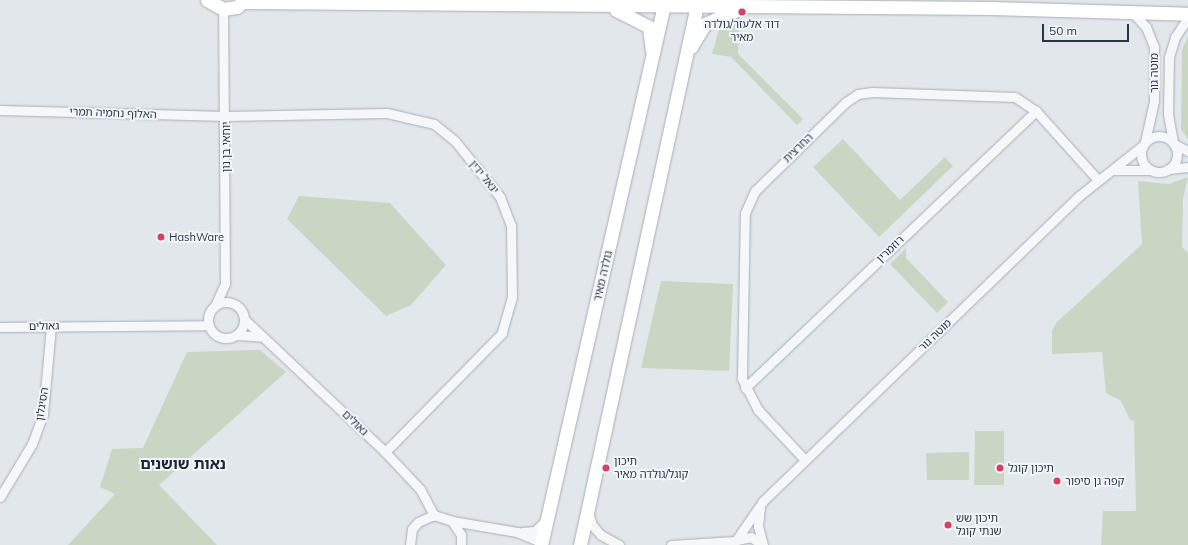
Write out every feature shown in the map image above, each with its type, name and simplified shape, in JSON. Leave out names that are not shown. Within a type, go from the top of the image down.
[{"type":"main road","points":[[207,0],[223,9],[243,1],[497,3],[605,6],[698,3],[744,7],[991,3],[1188,14]]},
{"type":"main road","name":"גולדה מאיר","points":[[543,544],[547,518],[654,58],[665,3]]},
{"type":"main road","points":[[580,545],[684,59],[698,3]]},
{"type":"main road","points":[[605,6],[631,15],[649,27],[654,58]]},
{"type":"main road","points":[[684,59],[705,24],[744,7]]},
{"type":"street","name":"יוחאי בן נון","points":[[223,9],[226,116],[225,284],[233,304]]},
{"type":"street","name":"מוטה גור","points":[[735,542],[763,501],[804,460],[1098,180],[1144,144],[1154,101],[1154,47],[1146,27],[1132,12]]},
{"type":"street","name":"מוטה גור","points":[[1174,143],[1168,114],[1169,57],[1175,37],[1188,18]]},
{"type":"street","name":"החרצית","points":[[804,460],[758,410],[745,388],[740,361],[747,203],[757,188],[846,102],[858,94],[872,92],[1005,96],[1022,100],[1036,111],[1098,180]]},
{"type":"street","name":"האלוף נחמיה תמרי","points":[[0,110],[226,116]]},
{"type":"street","name":"רוזמרין","points":[[745,388],[1036,111]]},
{"type":"street","name":"יגאל ידין","points":[[226,116],[387,113],[434,124],[455,141],[500,197],[511,225],[514,268],[512,297],[502,333],[385,452]]},
{"type":"street","points":[[1188,151],[1160,136],[1144,144],[1142,161],[1152,170],[1188,167]]},
{"type":"street","points":[[1168,169],[1176,158],[1174,143]]},
{"type":"street","name":"מוטה גור","points":[[1110,172],[1132,168],[1152,170]]},
{"type":"street","name":"יוחאי בן נון","points":[[215,306],[225,284]]},
{"type":"street","points":[[237,335],[244,319],[241,310],[233,304],[215,306],[209,314],[209,324],[220,337],[237,335],[266,337]]},
{"type":"street","name":"גאולים","points":[[244,319],[266,337],[385,452],[420,489],[434,515]]},
{"type":"street","name":"גאולים","points":[[0,327],[209,324]]},
{"type":"street","name":"הסיגלון","points":[[0,497],[32,444],[43,414],[51,326]]},
{"type":"street","points":[[762,545],[758,522],[763,501]]},
{"type":"street","points":[[588,510],[598,532],[619,545]]},
{"type":"street","points":[[410,545],[415,525],[434,515],[452,521],[517,532],[535,531],[547,518]]},
{"type":"street","points":[[452,521],[461,535],[461,545]]},
{"type":"street","points":[[517,532],[543,544]]},
{"type":"street","points":[[671,545],[735,542],[751,537],[762,545]]},
{"type":"green space","points":[[739,11],[738,54],[803,119],[797,125],[731,57],[712,54],[722,19]]},
{"type":"green space","points":[[1188,36],[1188,139],[1181,129],[1182,50]]},
{"type":"green space","points":[[843,139],[900,200],[945,157],[953,166],[879,237],[813,167]]},
{"type":"green space","points":[[1188,177],[1183,199],[1182,247],[1188,253],[1188,545],[1101,545],[1103,511],[1136,511],[1134,421],[1130,420],[1121,401],[1106,393],[1102,352],[1052,354],[1052,331],[1056,323],[1142,244],[1138,181],[1169,184]]},
{"type":"green space","points":[[299,196],[390,203],[446,265],[411,305],[386,316],[287,219]]},
{"type":"green space","points":[[906,248],[906,258],[948,302],[937,313],[890,264]]},
{"type":"green space","points":[[661,281],[733,284],[729,371],[641,368]]},
{"type":"green space","points":[[260,350],[286,372],[159,485],[217,545],[68,545],[115,494],[100,487],[112,449],[143,448],[187,352]]},
{"type":"green space","points":[[975,431],[1004,431],[1004,485],[974,485]]},
{"type":"green space","points":[[969,452],[969,480],[927,480],[926,453]]},
{"type":"place","name":"דוד אלעזר/גולדה מאיר","points":[[742,12]]},
{"type":"place","name":"HashWare","points":[[161,237]]},
{"type":"place","name":"תיכון קוגל/גולדה מאיר","points":[[606,468]]},
{"type":"place","name":"תיכון קוגל","points":[[1000,468]]},
{"type":"place","name":"קפה גן סיפור","points":[[1057,481]]},
{"type":"place","name":"תיכון שש שנתי קוגל","points":[[948,525]]},
{"type":"district","name":"נאות שושנים","points":[[183,464]]}]
